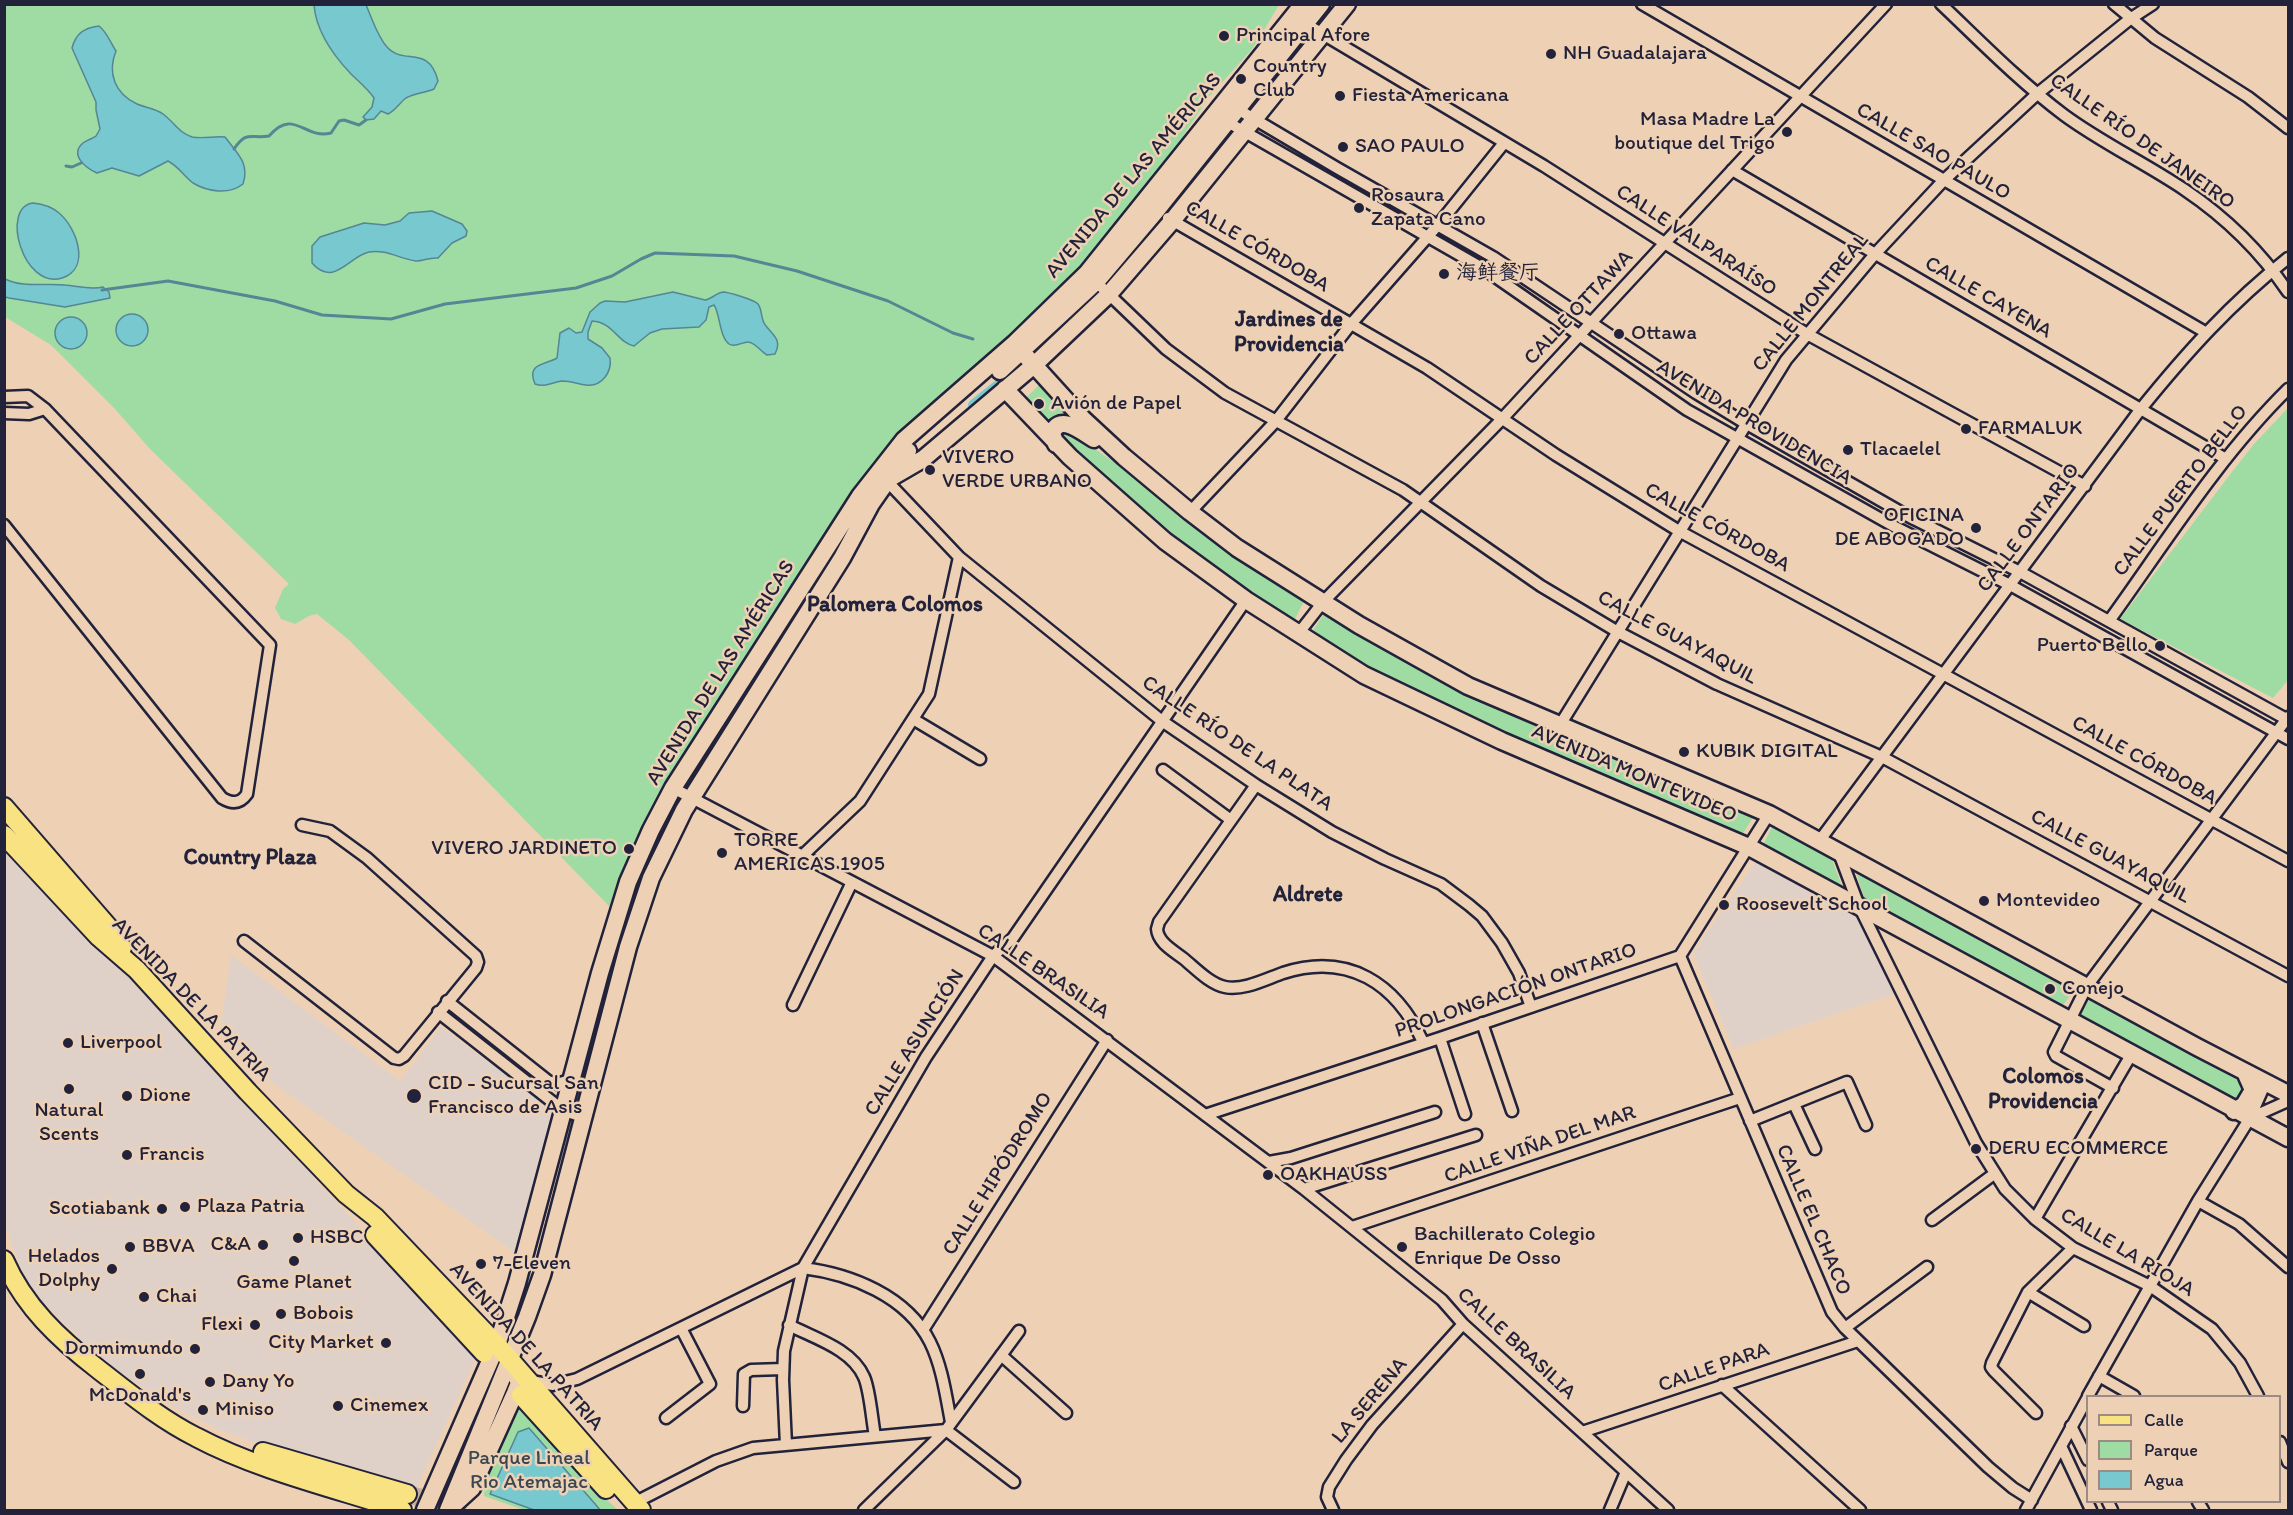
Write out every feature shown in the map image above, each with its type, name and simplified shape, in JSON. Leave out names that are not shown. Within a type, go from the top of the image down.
[{"type":"main road","name":"AVENIDA DE LAS AMÉRICAS","points":[[448,1510],[542,1275],[628,947],[651,878],[691,799],[842,558],[870,504],[911,446],[1092,278],[1227,112],[1301,15],[1321,4]]},
{"type":"main road","name":"AVENIDA DE LAS AMÉRICAS","points":[[886,480],[923,459],[1034,365],[1109,294],[1347,4]]},
{"type":"main road","name":"AVENIDA DE LAS AMÉRICAS","points":[[425,1510],[517,1283],[616,916],[637,861],[669,796],[878,471],[904,440],[1019,348]]},
{"type":"main road","name":"AVENIDA MONTEVIDEO","points":[[1019,348],[1083,419],[1190,512],[1237,548],[1359,625],[1468,686],[1769,814],[2289,1094]]},
{"type":"main road","name":"AVENIDA MONTEVIDEO","points":[[1005,389],[1057,444],[1120,504],[1165,541],[1246,600],[1364,675],[1502,741],[1749,847],[2234,1111],[2289,1138]]},
{"type":"main road","points":[[1057,444],[1053,438],[1053,430],[1058,424],[1065,423],[1124,457]]},
{"type":"main road","points":[[669,796],[672,838]]},
{"type":"main road","points":[[4,807],[109,928],[137,970]]},
{"type":"main road","name":"AVENIDA DE LA PATRIA","points":[[4,835],[99,937],[137,970],[248,1092],[346,1194],[367,1226],[490,1349],[509,1360],[525,1388],[633,1508]]},
{"type":"main road","points":[[2234,1111],[2244,1105],[2253,1090],[2245,1072]]},
{"type":"main road","points":[[4,1260],[29,1306],[56,1333],[100,1371],[167,1420],[405,1502]]},
{"type":"street","name":"CALLE SAO PAULO","points":[[1641,4],[2205,332]]},
{"type":"street","name":"CALLE OTTAWA","points":[[1298,634],[1323,602],[1502,419],[1886,4]]},
{"type":"street","name":"CALLE RÍO DE JANEIRO","points":[[1941,4],[2037,94],[2088,132],[2184,189],[2226,221],[2273,270],[2289,292]]},
{"type":"street","points":[[2114,4],[2130,19],[2178,54],[2248,97],[2289,128]]},
{"type":"street","name":"CALLE MONTREAL","points":[[1560,725],[1735,438],[1786,360],[1807,334],[1875,254],[1942,181],[2037,94],[2130,19],[2153,4]]},
{"type":"street","name":"CALLE VALPARAÍSO","points":[[1301,15],[1322,35],[1504,143],[1807,334],[2085,486]]},
{"type":"street","name":"AVENIDA PROVIDENCIA","points":[[1227,112],[1427,237],[1484,269],[1687,410],[1897,528],[2010,585],[2289,739]]},
{"type":"street","name":"AVENIDA PROVIDENCIA","points":[[1227,112],[1493,256],[1696,393],[1906,515],[2020,572],[2288,718]]},
{"type":"street","points":[[1190,512],[1275,422],[1351,324],[1438,225],[1504,143]]},
{"type":"street","name":"CALLE CAYENA","points":[[1732,170],[2226,459]]},
{"type":"street","name":"CALLE CÓRDOBA","points":[[1149,207],[1427,368],[1606,488],[1679,531],[2289,861]]},
{"type":"street","name":"CALLE ONTARIO","points":[[1820,840],[2140,410],[2205,332],[2289,258]]},
{"type":"street","name":"CALLE GUAYAQUIL","points":[[1092,278],[1166,349],[1225,393],[1275,422],[1365,468],[1422,502],[1541,586],[1618,632],[1717,684],[1882,757],[2289,976]]},
{"type":"street","name":"CALLE PUERTO BELLO","points":[[2109,621],[2226,459],[2271,406],[2289,389]]},
{"type":"street","points":[[4,397],[28,396],[45,409],[270,645],[247,794],[243,800],[236,803],[222,798],[4,525]]},
{"type":"street","points":[[4,413],[29,414],[45,409]]},
{"type":"street","name":"CALLE RÍO DE LA PLATA","points":[[886,480],[959,557],[1161,721],[1256,785],[1350,842],[1442,885],[1469,904],[1482,916],[1502,943],[1519,973],[1531,1007]]},
{"type":"street","points":[[801,856],[860,801],[929,694],[959,557]]},
{"type":"street","name":"CALLE ASUNCIÓN","points":[[786,1445],[783,1369],[789,1325],[803,1268],[926,1057],[993,956],[1012,938],[1246,600]]},
{"type":"street","points":[[913,718],[980,759]]},
{"type":"street","points":[[2113,1088],[2056,1056],[2054,1053],[2068,1021],[2087,987],[2149,901],[2288,718]]},
{"type":"street","points":[[1163,770],[1231,820]]},
{"type":"street","points":[[1256,785],[1159,922],[1158,934],[1161,939],[1213,981],[1225,987],[1234,988],[1247,985],[1302,967],[1327,965],[1350,970],[1374,981],[1398,1000],[1423,1042]]},
{"type":"street","name":"CALLE BRASILIA","points":[[669,796],[691,799],[993,956],[1269,1162],[1442,1300],[1463,1324],[1668,1510]]},
{"type":"street","points":[[1680,956],[1769,814]]},
{"type":"street","points":[[244,941],[394,1058],[399,1059],[404,1056],[476,968],[478,962],[476,956],[367,858],[330,831],[302,825]]},
{"type":"street","name":"CALLE LA RIOJA","points":[[1838,850],[1859,906],[1976,1143],[1994,1173],[2019,1205],[2073,1248],[2150,1286],[2212,1329],[2240,1363],[2257,1395]]},
{"type":"street","points":[[793,1005],[852,882]]},
{"type":"street","name":"PROLONGACIÓN ONTARIO","points":[[1204,1114],[1440,1038],[1680,956]]},
{"type":"street","name":"CALLE EL CHACO","points":[[1680,956],[1826,1303],[1845,1328],[1988,1467],[2013,1488],[2032,1500]]},
{"type":"street","points":[[447,1001],[548,1081],[557,1084],[573,1079]]},
{"type":"street","points":[[438,1012],[564,1111],[583,1117]]},
{"type":"street","points":[[1482,1023],[1512,1111]]},
{"type":"street","points":[[1440,1038],[1465,1114]]},
{"type":"street","name":"CALLE HIPÓDROMO","points":[[923,1330],[1107,1040]]},
{"type":"street","points":[[490,1053],[499,1043]]},
{"type":"street","points":[[2035,1220],[2131,1055]]},
{"type":"street","points":[[1750,1121],[1847,1082],[1866,1125]]},
{"type":"street","points":[[2089,1395],[2198,1201],[2250,1118],[2266,1082]]},
{"type":"street","name":"CALLE VIÑA DEL MAR","points":[[1352,1227],[1740,1098]]},
{"type":"street","points":[[2250,1118],[2289,1101]]},
{"type":"street","points":[[1794,1104],[1815,1149]]},
{"type":"street","points":[[1269,1162],[1291,1158],[1435,1112]]},
{"type":"street","points":[[1304,1189],[1476,1135]]},
{"type":"street","points":[[1932,1220],[1994,1173]]},
{"type":"street","points":[[2198,1201],[2239,1224],[2289,1267]]},
{"type":"street","points":[[2036,1413],[1991,1367],[2028,1292],[2073,1248]]},
{"type":"street","points":[[1845,1328],[1927,1267]]},
{"type":"street","points":[[525,1388],[553,1385],[577,1379],[803,1268],[832,1273],[876,1290],[896,1303],[923,1330],[939,1367],[949,1426],[1014,1482]]},
{"type":"street","points":[[2028,1292],[2084,1326]]},
{"type":"street","name":"LA SERENA","points":[[1333,1510],[1327,1497],[1329,1488],[1346,1460],[1371,1425],[1463,1324]]},
{"type":"street","points":[[789,1325],[840,1351],[854,1362],[865,1377],[875,1436]]},
{"type":"street","points":[[666,1418],[710,1384],[681,1328]]},
{"type":"street","points":[[864,1510],[949,1426],[1019,1330]]},
{"type":"street","name":"CALLE PARA","points":[[1582,1432],[1858,1341]]},
{"type":"street","points":[[1001,1355],[1066,1413]]},
{"type":"street","points":[[743,1406],[744,1374],[751,1370],[783,1369]]},
{"type":"street","points":[[2099,1376],[2132,1395]]},
{"type":"street","points":[[1722,1385],[1860,1510]]},
{"type":"street","points":[[2026,1510],[2086,1400]]},
{"type":"street","points":[[633,1508],[666,1486],[716,1461],[753,1448],[949,1426]]},
{"type":"street","points":[[2071,1426],[2086,1456]]},
{"type":"street","points":[[2281,1444],[2289,1462]]},
{"type":"street","points":[[2061,1446],[2086,1499]]},
{"type":"street","points":[[1610,1510],[1626,1472]]},
{"type":"shaded area","name":"Plaza Patria","points":[[5,847],[101,942],[296,1159],[478,1353],[415,1492],[217,1429],[166,1403],[124,1375],[91,1349],[32,1291],[5,1226]]},
{"type":"shaded area","points":[[1756,861],[1858,914],[1897,993],[1734,1049],[1693,953]]},
{"type":"shaded area","name":"CID - Sucursal San Francisco de Asis","points":[[231,955],[400,1081],[441,1027],[556,1111],[520,1256],[256,1071],[220,1032]]},
{"type":"green space","points":[[4,5],[1279,5],[1253,48],[1210,96],[1188,128],[1127,239],[897,435],[875,472],[693,740],[650,820],[609,906],[349,640],[317,614],[295,624],[281,619],[275,608],[283,589],[289,584],[150,449],[115,409],[51,345],[5,317]]},
{"type":"green space","points":[[1040,384],[1078,425],[1050,427],[1024,400]]},
{"type":"green space","points":[[2288,408],[2288,680],[2273,698],[2120,619],[2254,444]]},
{"type":"green space","points":[[1060,429],[1079,438],[1153,489],[1305,599],[1294,621],[1202,556],[1143,509],[1058,434]]},
{"type":"green space","points":[[1326,611],[1687,787],[1754,816],[1742,835],[1455,711],[1380,674],[1310,635]]},
{"type":"green space","points":[[1773,825],[1831,857],[1843,889],[1762,847]]},
{"type":"green space","points":[[1853,863],[2075,989],[2059,1011],[1866,904]]},
{"type":"green space","points":[[2091,996],[2246,1080],[2242,1105],[2078,1017]]},
{"type":"green space","name":"Parque Lineal Rio Atemajac","points":[[519,1405],[593,1487],[618,1510],[524,1510],[484,1496],[485,1474]]},
{"type":"water","points":[[314,5],[366,5],[387,47],[401,55],[416,57],[429,63],[438,81],[434,89],[406,98],[388,114],[381,111],[374,119],[366,120],[363,117],[372,107],[374,98],[332,51],[318,24]]},
{"type":"water","points":[[99,26],[116,51],[112,67],[113,75],[123,95],[137,104],[160,112],[187,135],[196,138],[225,137],[244,164],[243,184],[225,191],[205,188],[193,183],[168,161],[139,176],[112,168],[97,173],[81,161],[78,156],[79,148],[96,136],[100,129],[96,102],[72,48],[81,32]]},
{"type":"water","points":[[33,203],[47,206],[59,213],[75,237],[79,257],[77,266],[62,278],[48,278],[36,272],[27,261],[20,246],[17,232],[18,218],[23,208]]},
{"type":"water","points":[[432,211],[462,224],[467,231],[466,236],[452,243],[438,258],[416,261],[375,251],[362,255],[334,272],[320,270],[312,263],[312,246],[320,237],[364,223],[385,225],[400,221],[409,213]]},
{"type":"water","points":[[5,279],[27,284],[103,287],[109,292],[110,298],[65,307],[9,298],[5,297]]},
{"type":"water","points":[[673,292],[705,300],[723,292],[756,302],[760,307],[764,323],[777,342],[775,354],[767,355],[751,342],[729,344],[723,336],[714,305],[709,307],[706,320],[699,327],[662,329],[650,333],[634,346],[628,344],[605,325],[592,321],[588,339],[602,348],[610,358],[605,378],[592,385],[568,381],[546,385],[535,384],[533,372],[535,368],[557,358],[560,333],[569,328],[576,333],[582,332],[590,312],[600,303],[625,302]]},
{"type":"water","points":[[132,314],[144,318],[148,330],[144,342],[132,346],[120,342],[116,330],[120,318]]},
{"type":"water","points":[[71,317],[82,322],[87,333],[82,344],[71,349],[60,344],[55,333],[60,322]]},
{"type":"water","name":"Parque Lineal Rio Atemajac","points":[[529,1428],[600,1510],[534,1510],[490,1494],[518,1432]]},
{"type":"waterway","points":[[234,149],[246,137],[269,136],[285,124],[292,124],[322,134],[331,133],[339,121],[344,120],[359,125],[366,120]]},
{"type":"waterway","points":[[66,166],[72,167],[81,163]]},
{"type":"waterway","points":[[102,290],[168,281],[275,301],[322,315],[391,319],[445,304],[576,288],[612,276],[655,253],[734,256],[797,271],[888,301],[953,333],[973,339]]},
{"type":"waterway","points":[[973,405],[998,385]]},
{"type":"tunnel","points":[[407,1494],[466,1510]]},
{"type":"place","name":"Principal Afore","points":[[1224,36]]},
{"type":"place","name":"NH Guadalajara","points":[[1551,54]]},
{"type":"place","name":"Country Club","points":[[1241,79]]},
{"type":"place","name":"Fiesta Americana","points":[[1340,96]]},
{"type":"place","name":"Masa Madre La boutique del Trigo","points":[[1787,132]]},
{"type":"place","name":"SAO PAULO","points":[[1343,147]]},
{"type":"place","name":"Rosaura Zapata Cano","points":[[1359,208]]},
{"type":"place","name":"海鲜餐厅","points":[[1444,274]]},
{"type":"place","name":"Ottawa","points":[[1619,334]]},
{"type":"place","name":"Avión de Papel","points":[[1039,404]]},
{"type":"place","name":"FARMALUK","points":[[1966,429]]},
{"type":"place","name":"Tlacaelel","points":[[1848,450]]},
{"type":"place","name":"VIVERO VERDE URBANO","points":[[930,470]]},
{"type":"place","name":"OFICINA DE ABOGADO","points":[[1976,528]]},
{"type":"place","name":"Puerto Bello","points":[[2160,646]]},
{"type":"place","name":"KUBIK DIGITAL","points":[[1684,752]]},
{"type":"place","name":"VIVERO JARDINETO","points":[[629,849]]},
{"type":"place","name":"TORRE AMERICAS 1905","points":[[722,853]]},
{"type":"place","name":"Montevideo","points":[[1984,901]]},
{"type":"place","name":"Roosevelt School","points":[[1724,905]]},
{"type":"place","name":"Conejo","points":[[2050,989]]},
{"type":"place","name":"Liverpool","points":[[68,1043]]},
{"type":"place","name":"Natural Scents","points":[[69,1089]]},
{"type":"place","name":"Dione","points":[[127,1096]]},
{"type":"place","name":"CID - Sucursal San Francisco de Asis","points":[[414,1096]]},
{"type":"place","name":"DERU ECOMMERCE","points":[[1976,1149]]},
{"type":"place","name":"Francis","points":[[127,1155]]},
{"type":"place","name":"OAKHAUSS","points":[[1268,1175]]},
{"type":"place","name":"Plaza Patria","points":[[185,1207]]},
{"type":"place","name":"Scotiabank","points":[[162,1209]]},
{"type":"place","name":"HSBC","points":[[298,1238]]},
{"type":"place","name":"C&A","points":[[263,1245]]},
{"type":"place","name":"BBVA","points":[[130,1247]]},
{"type":"place","name":"Bachillerato Colegio Enrique De Osso","points":[[1402,1247]]},
{"type":"place","name":"Game Planet","points":[[294,1261]]},
{"type":"place","name":"7-Eleven","points":[[481,1264]]},
{"type":"place","name":"Helados Dolphy","points":[[112,1269]]},
{"type":"place","name":"Chai","points":[[144,1297]]},
{"type":"place","name":"Bobois","points":[[281,1314]]},
{"type":"place","name":"Flexi","points":[[255,1325]]},
{"type":"place","name":"City Market","points":[[386,1343]]},
{"type":"place","name":"Dormimundo","points":[[195,1349]]},
{"type":"place","name":"McDonald's","points":[[140,1374]]},
{"type":"place","name":"Dany Yo","points":[[210,1382]]},
{"type":"place","name":"Cinemex","points":[[338,1406]]},
{"type":"place","name":"Miniso","points":[[203,1410]]},
{"type":"district","name":"Jardines de Providencia","points":[[1289,332]]},
{"type":"district","name":"Palomera Colomos","points":[[895,605]]},
{"type":"district","name":"Country Plaza","points":[[250,858]]},
{"type":"district","name":"Aldrete","points":[[1308,895]]},
{"type":"district","name":"Colomos Providencia","points":[[2043,1090]]}]
